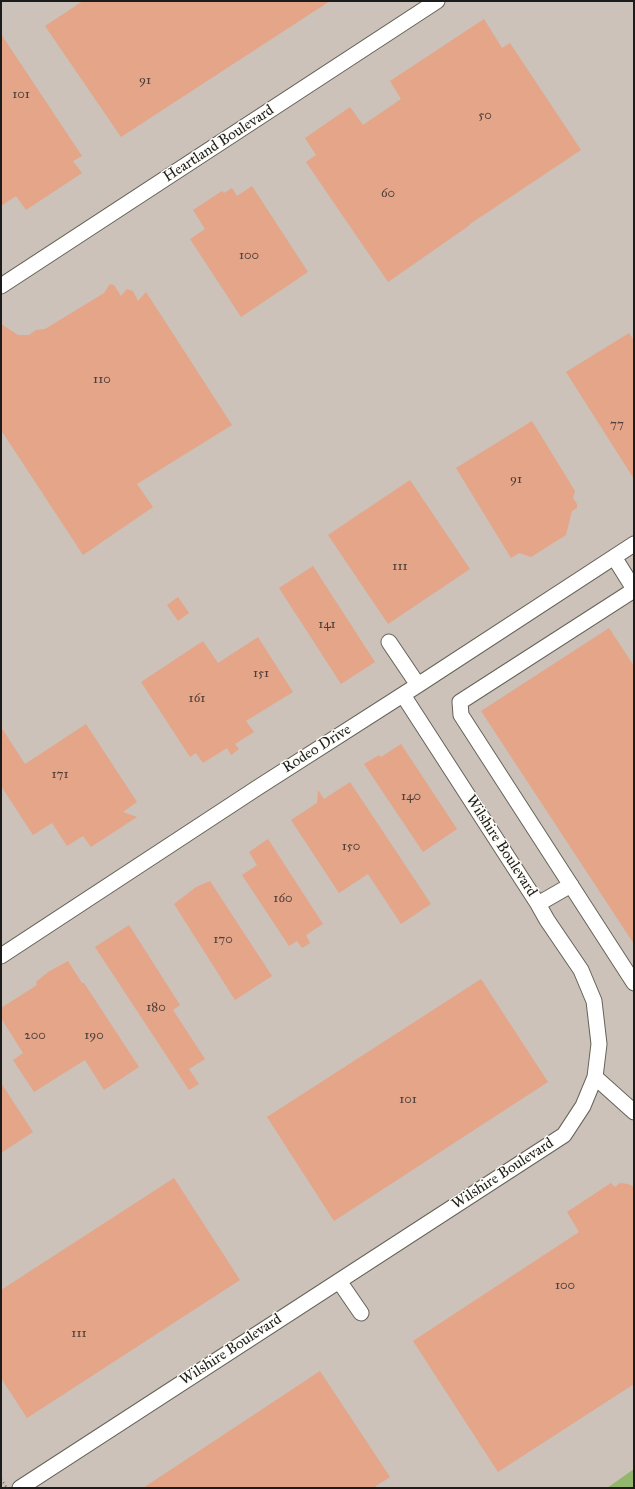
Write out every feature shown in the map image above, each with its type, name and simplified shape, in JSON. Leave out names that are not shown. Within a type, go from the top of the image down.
[{"type":"street","name":"Heartland Boulevard","points":[[1,286],[437,1]]},
{"type":"street","name":"Rodeo Drive","points":[[1,956],[634,544]]},
{"type":"street","points":[[614,557],[634,589],[460,702],[461,715],[634,982]]},
{"type":"street","points":[[389,642],[418,685]]},
{"type":"street","name":"Wilshire Boulevard","points":[[20,1488],[303,1302],[339,1281],[564,1135],[583,1106],[595,1076],[599,1044],[594,1001],[581,970],[547,920],[403,695]]},
{"type":"street","points":[[538,904],[571,885]]},
{"type":"street","points":[[595,1076],[634,1112]]},
{"type":"street","points":[[339,1281],[361,1313]]},
{"type":"path","points":[[1,1479],[7,1488]]},
{"type":"shaded area","points":[[1,1],[634,1],[634,1488],[1,1488]]},
{"type":"green space","points":[[634,1469],[634,1488],[607,1488]]},
{"type":"building","points":[[83,1],[330,1],[121,137],[45,26]]},
{"type":"building","points":[[484,19],[502,48],[510,43],[581,150],[470,224],[388,282],[306,162],[316,155],[305,138],[350,107],[363,125],[401,99],[390,81]]},
{"type":"building","points":[[1,34],[82,156],[73,161],[82,173],[26,210],[16,196],[1,206]]},
{"type":"building","points":[[252,186],[308,272],[241,317],[190,239],[205,229],[193,210],[222,191],[224,193],[232,188],[237,196]]},
{"type":"building","points":[[110,284],[114,285],[121,296],[127,289],[133,291],[138,301],[146,292],[232,425],[137,484],[153,507],[83,555],[1,430],[1,324],[18,335],[29,335],[36,330],[45,329],[104,293]]},
{"type":"building","points":[[629,333],[634,341],[634,479],[566,372]]},
{"type":"building","points":[[532,421],[575,491],[573,498],[577,504],[577,508],[572,511],[566,535],[531,557],[519,553],[511,558],[456,468]]},
{"type":"building","points":[[410,480],[470,569],[388,624],[328,535]]},
{"type":"building","points":[[313,566],[375,662],[341,684],[279,588]]},
{"type":"building","points":[[178,597],[189,613],[178,621],[167,605]]},
{"type":"building","points":[[609,628],[634,666],[634,944],[481,711]]},
{"type":"building","points":[[258,637],[293,692],[246,721],[254,732],[235,744],[239,749],[231,755],[227,748],[203,763],[196,753],[190,757],[141,682],[203,641],[218,663]]},
{"type":"building","points":[[86,724],[137,802],[123,812],[137,817],[91,847],[83,836],[67,846],[52,823],[33,835],[1,786],[1,727],[25,764]]},
{"type":"building","points":[[401,744],[457,829],[423,852],[364,764],[379,755],[381,757]]},
{"type":"building","points":[[350,782],[431,904],[401,924],[368,874],[339,893],[291,820],[317,803],[318,790],[324,799]]},
{"type":"building","points":[[268,839],[323,924],[306,935],[310,943],[302,948],[297,941],[289,946],[242,875],[257,865],[249,852]]},
{"type":"building","points":[[210,881],[272,976],[235,1000],[174,904],[196,887]]},
{"type":"building","points":[[129,925],[180,1005],[173,1010],[205,1059],[189,1069],[199,1084],[189,1090],[95,947]]},
{"type":"building","points":[[68,961],[139,1067],[104,1090],[85,1060],[34,1092],[13,1060],[23,1053],[1,1018],[1,1008],[37,985],[36,982],[48,972]]},
{"type":"building","points":[[481,979],[548,1082],[334,1221],[267,1117]]},
{"type":"building","points":[[1,1083],[33,1132],[1,1153]]},
{"type":"building","points":[[174,1178],[240,1280],[27,1418],[1,1378],[1,1290]]},
{"type":"building","points":[[611,1183],[615,1187],[620,1183],[628,1184],[634,1187],[634,1384],[498,1472],[413,1341],[579,1232],[567,1212]]},
{"type":"building","points":[[320,1371],[390,1477],[373,1488],[143,1488]]}]
